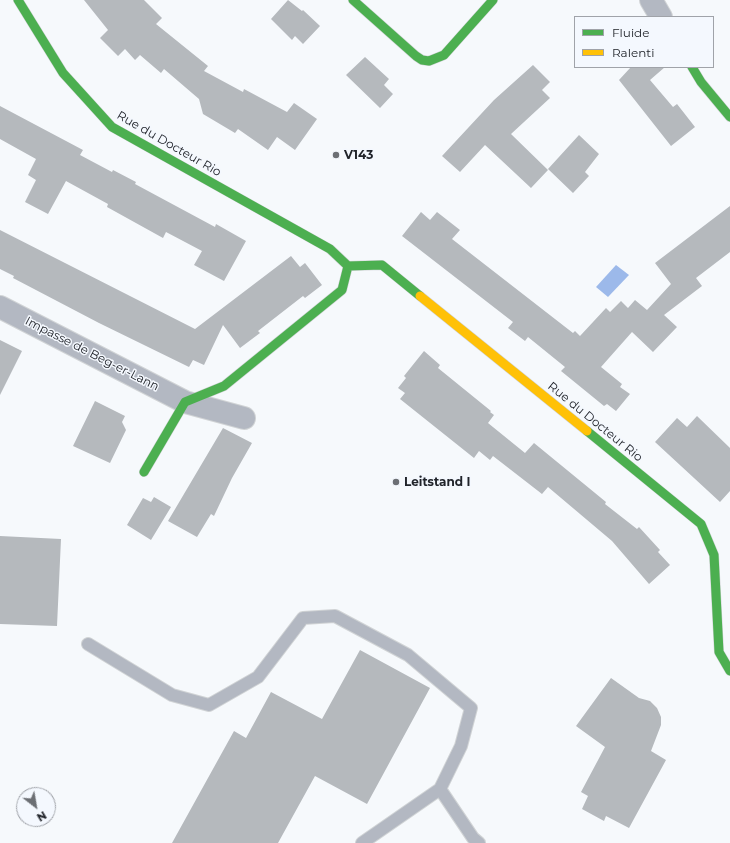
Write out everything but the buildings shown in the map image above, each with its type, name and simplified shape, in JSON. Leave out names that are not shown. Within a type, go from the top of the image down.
[{"type":"street","name":"Rue du Docteur Rio","points":[[18,0],[63,73],[112,127],[330,249],[348,266],[382,265],[701,524],[714,555],[719,652],[730,671]]},
{"type":"street","points":[[352,0],[416,56],[422,60],[429,61],[444,55],[494,0]]},
{"type":"street","points":[[651,0],[660,16]]},
{"type":"street","points":[[693,68],[701,82],[730,117]]},
{"type":"street","points":[[144,472],[185,402],[224,386],[342,290],[348,266]]},
{"type":"street","name":"Impasse de Beg-er-Lann","points":[[0,307],[185,402],[244,418]]},
{"type":"lane","points":[[88,644],[172,695],[210,704],[258,676],[303,618],[335,616],[408,655],[471,708],[461,746],[440,789],[362,843]]},
{"type":"lane","points":[[440,789],[473,838],[479,843]]},
{"type":"water","points":[[616,265],[629,275],[608,297],[596,287]]},
{"type":"traffic: fast","points":[[18,0],[63,73],[112,127],[330,249],[348,266],[382,265],[420,296]]},
{"type":"traffic: fast","points":[[353,0],[416,56],[422,60],[429,61],[444,55],[493,0]]},
{"type":"traffic: fast","points":[[693,68],[701,82],[730,117]]},
{"type":"traffic: fast","points":[[144,472],[185,402],[224,386],[342,290],[348,266]]},
{"type":"traffic: fast","points":[[587,431],[701,524],[714,555],[719,652],[730,671]]},
{"type":"traffic: slow","points":[[420,296],[587,431]]},
{"type":"place","name":"V143","points":[[336,155]]},
{"type":"place","name":"Leitstand I","points":[[396,482]]}]
